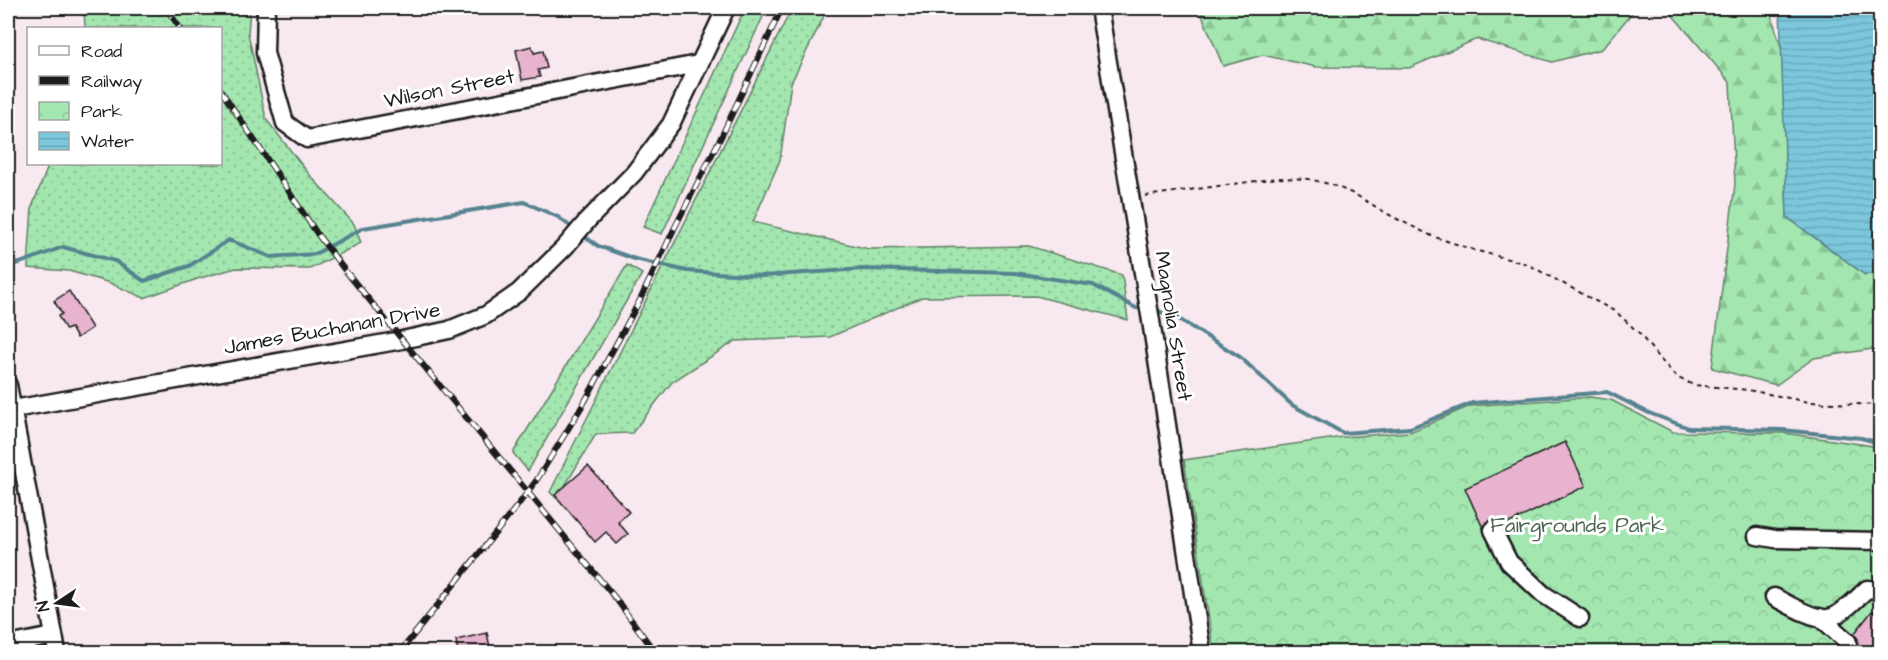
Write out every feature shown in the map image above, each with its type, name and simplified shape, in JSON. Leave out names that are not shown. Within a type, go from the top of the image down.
[{"type":"street","name":"Wilson Street","points":[[266,8],[265,53],[285,123],[307,139],[698,64]]},
{"type":"street","name":"James Buchanan Drive","points":[[10,410],[402,340],[449,330],[486,315],[519,292],[565,247],[634,173],[671,124],[726,8]]},
{"type":"street","name":"Magnolia Street","points":[[1100,8],[1202,652]]},
{"type":"street","points":[[8,385],[10,410],[55,644],[8,645]]},
{"type":"street","points":[[1493,530],[1509,562],[1543,594],[1580,618]]},
{"type":"street","points":[[1757,536],[1775,539],[1881,541]]},
{"type":"street","points":[[1774,597],[1813,616],[1829,618],[1845,609],[1867,589],[1881,590]]},
{"type":"street","points":[[1820,617],[1848,642]]},
{"type":"path","points":[[1131,198],[1278,178],[1309,179],[1333,185],[1356,195],[1393,218],[1432,236],[1527,264],[1616,312],[1638,332],[1678,378],[1694,385],[1748,390],[1809,402],[1881,405]]},
{"type":"green space","points":[[84,8],[250,8],[248,33],[266,119],[308,173],[354,224],[361,243],[310,269],[236,268],[144,298],[110,283],[69,271],[28,268],[32,207],[49,165],[222,165],[222,27],[85,27]]},
{"type":"green space","points":[[745,8],[767,8],[662,234],[643,227]]},
{"type":"green space","points":[[792,8],[828,8],[791,83],[780,160],[753,222],[869,249],[1029,246],[1122,275],[1128,320],[1036,296],[922,297],[830,337],[735,341],[672,382],[632,433],[596,434],[557,499],[550,492]]},
{"type":"green space","points":[[1199,8],[1636,8],[1602,49],[1552,62],[1477,39],[1409,68],[1316,67],[1263,55],[1223,66]]},
{"type":"green space","points":[[1660,8],[1769,8],[1782,50],[1787,217],[1865,275],[1880,272],[1880,346],[1814,358],[1776,385],[1712,368],[1735,184],[1730,82],[1669,11]]},
{"type":"green space","points":[[627,265],[642,274],[528,471],[513,453]]},
{"type":"green space","name":"Fairgrounds Park","points":[[1590,397],[1611,400],[1673,432],[1784,433],[1880,447],[1880,652],[1214,652],[1184,460],[1343,437],[1410,432],[1470,406]]},
{"type":"water","points":[[1780,8],[1880,8],[1880,272],[1865,275],[1787,217]]},
{"type":"building","points":[[532,46],[534,53],[543,51],[547,68],[538,70],[540,77],[522,80],[516,50]]},
{"type":"building","points":[[69,291],[92,328],[77,338],[71,328],[66,330],[58,316],[62,314],[54,301]]},
{"type":"building","points":[[1565,442],[1586,486],[1503,526],[1493,520],[1488,521],[1483,528],[1465,488]]},
{"type":"building","points":[[588,466],[629,512],[618,522],[628,534],[617,544],[606,532],[595,542],[555,495]]},
{"type":"building","points":[[1872,611],[1881,618],[1881,652],[1851,652],[1856,649],[1858,639],[1854,634]]},
{"type":"building","points":[[487,633],[491,652],[458,652],[456,640]]},
{"type":"waterway","points":[[8,265],[20,263],[63,247],[115,261],[144,281],[189,266],[229,240],[271,257],[315,254],[363,228],[524,202],[558,217],[575,230]]},
{"type":"waterway","points":[[581,234],[598,246],[635,259],[687,271],[762,276],[862,269],[1015,273],[1093,285],[1136,308],[1144,309]]},
{"type":"waterway","points":[[1155,310],[1177,318],[1240,357],[1292,405],[1343,433],[1410,428],[1472,403],[1607,392],[1649,413],[1689,428],[1783,430],[1861,438],[1880,443]]},
{"type":"railway","points":[[166,8],[179,27]]},
{"type":"railway","points":[[400,652],[538,478],[584,403],[640,300],[782,8]]},
{"type":"railway","points":[[222,92],[318,235],[343,268],[616,599],[655,652]]}]
